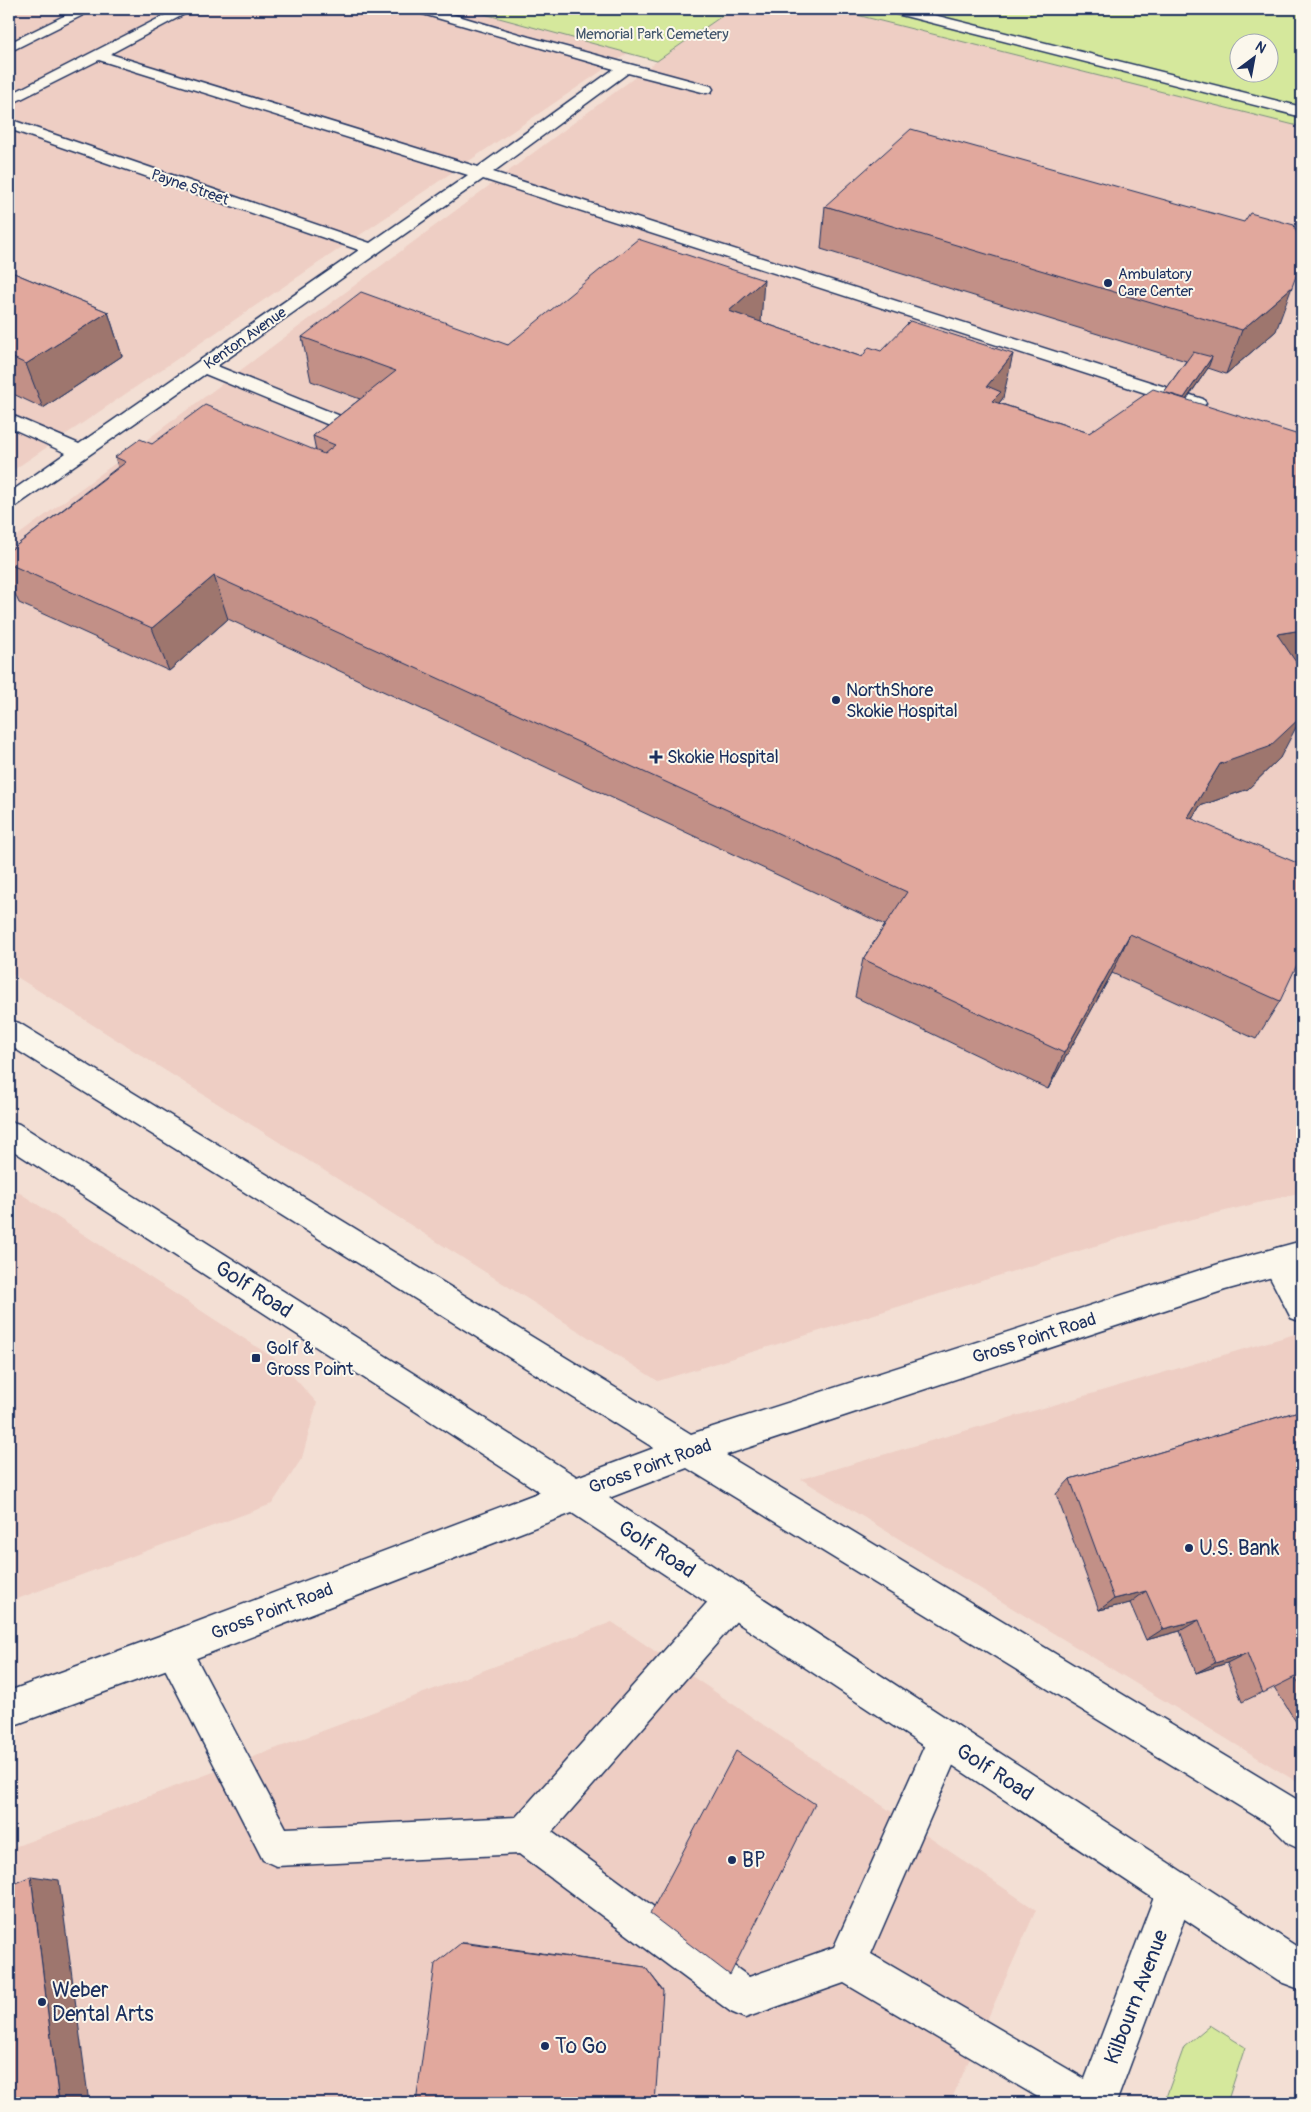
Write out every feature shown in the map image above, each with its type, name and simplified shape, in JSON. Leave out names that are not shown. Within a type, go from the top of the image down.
[{"type":"main road","points":[[9,48],[88,9]]},
{"type":"main road","points":[[9,101],[187,9]]},
{"type":"main road","points":[[421,9],[625,68],[706,89]]},
{"type":"main road","points":[[894,9],[1302,112]]},
{"type":"main road","points":[[941,21],[956,9]]},
{"type":"main road","points":[[97,55],[481,173],[1211,407]]},
{"type":"main road","name":"Kenton Avenue","points":[[9,502],[481,173],[625,68]]},
{"type":"main road","name":"Payne Street","points":[[9,124],[372,249]]},
{"type":"main road","points":[[203,367],[358,430]]},
{"type":"main road","points":[[9,420],[81,452]]},
{"type":"main road","points":[[9,1031],[689,1451],[1283,1812],[1302,1830]]},
{"type":"main road","name":"Golf Road","points":[[9,1133],[573,1494],[1292,1966],[1302,1970]]},
{"type":"main road","points":[[1290,1259],[1302,1308]]},
{"type":"main road","name":"Gross Point Road","points":[[9,1709],[173,1649],[689,1451],[1150,1300],[1290,1259]]},
{"type":"main road","points":[[525,1835],[733,1599]]},
{"type":"main road","points":[[173,1649],[276,1847],[525,1835],[745,1998],[847,1962],[946,1740]]},
{"type":"main road","name":"Kilbourn Avenue","points":[[1096,2103],[1176,1890]]},
{"type":"main road","points":[[847,1962],[1087,2103]]},
{"type":"shaded area","points":[[9,9],[466,9],[628,53],[9,473]]},
{"type":"shaded area","name":"Skokie Hospital","points":[[732,9],[833,9],[1302,127],[1302,1192],[1140,1232],[658,1381],[9,972],[9,542],[657,61]]},
{"type":"shaded area","points":[[9,1186],[280,1362],[317,1403],[302,1458],[272,1504],[9,1602]]},
{"type":"shaded area","points":[[1302,1332],[1302,1785],[801,1479]]},
{"type":"shaded area","points":[[612,1622],[1036,1910],[950,2103],[9,2103],[9,1849]]},
{"type":"green space","name":"Memorial Park Cemetery","points":[[466,9],[732,9],[657,61]]},
{"type":"green space","points":[[833,9],[1302,9],[1302,127]]},
{"type":"green space","points":[[1210,2025],[1245,2047],[1227,2103],[1164,2103],[1184,2047]]},
{"type":"building","points":[[911,129],[1244,222],[1250,213],[1294,225],[1302,248],[1302,260],[1292,287],[1242,330],[825,206]]},
{"type":"building","name":"NorthShore Skokie Hospital","points":[[638,239],[764,280],[729,311],[862,357],[869,347],[881,351],[910,321],[1013,354],[987,386],[1001,392],[992,401],[1089,433],[1153,389],[1302,436],[1302,630],[1277,634],[1302,671],[1302,716],[1269,747],[1220,764],[1188,817],[1302,865],[1302,954],[1280,1001],[1130,934],[1064,1053],[863,959],[907,892],[214,576],[152,628],[9,564],[9,551],[126,462],[115,457],[140,439],[152,444],[205,405],[324,454],[335,445],[313,436],[396,371],[302,337],[361,292],[508,345]]},
{"type":"building","points":[[9,271],[108,312],[26,364],[9,356]]},
{"type":"building","points":[[1193,352],[1212,357],[1184,398],[1164,392]]},
{"type":"building","name":"U.S. Bank","points":[[1302,1410],[1302,1688],[1295,1677],[1263,1693],[1247,1653],[1215,1663],[1199,1620],[1163,1629],[1146,1591],[1114,1599],[1070,1479]]},
{"type":"building","name":"BP","points":[[736,1751],[815,1804],[730,1975],[650,1914]]},
{"type":"building","points":[[31,1876],[59,2103],[9,2103],[9,1886]]},
{"type":"building","name":"To Go","points":[[461,1943],[645,1967],[663,1991],[655,2103],[416,2103],[435,1964]]},
{"type":"place","name":"Ambulatory Care Center","points":[[1108,283]]},
{"type":"place","name":"NorthShore Skokie Hospital","points":[[836,700]]},
{"type":"place","name":"Skokie Hospital","points":[[656,757]]},
{"type":"place","name":"Golf & Gross Point","points":[[256,1358]]},
{"type":"place","name":"U.S. Bank","points":[[1189,1548]]},
{"type":"place","name":"BP","points":[[732,1860]]},
{"type":"place","name":"Weber Dental Arts","points":[[42,2002]]},
{"type":"place","name":"To Go","points":[[545,2046]]}]
